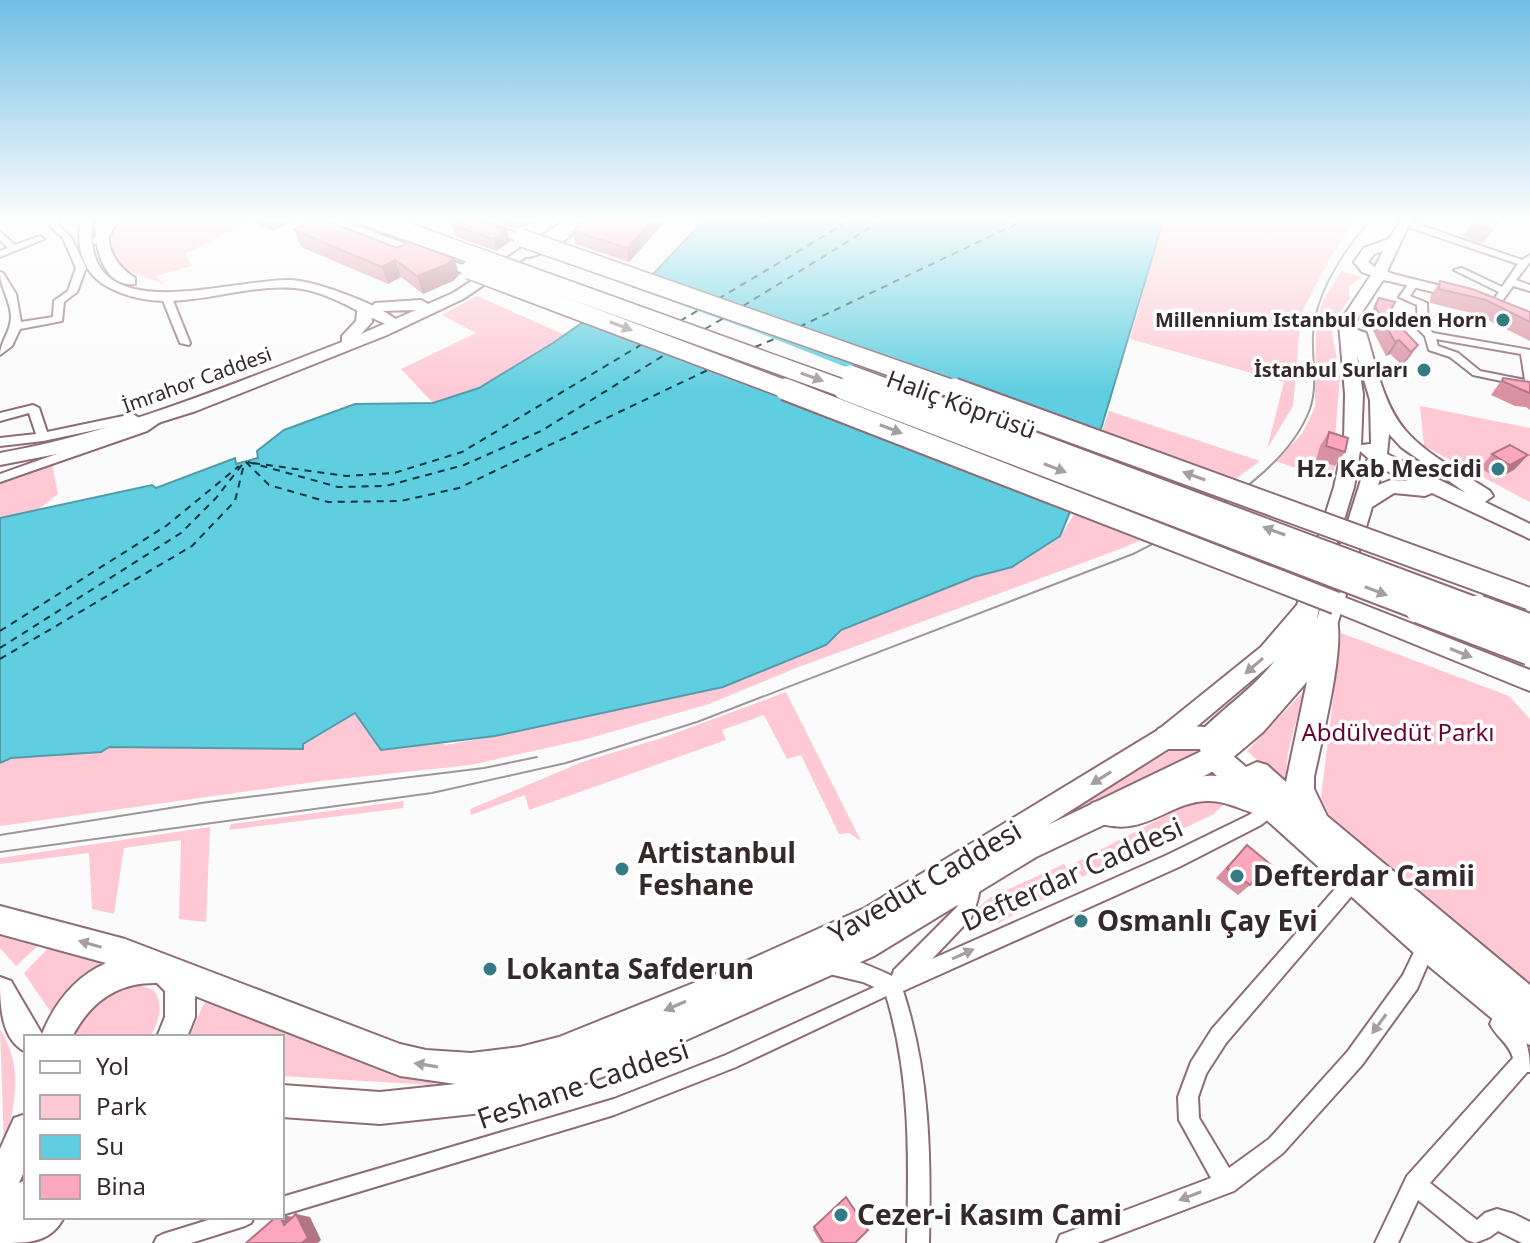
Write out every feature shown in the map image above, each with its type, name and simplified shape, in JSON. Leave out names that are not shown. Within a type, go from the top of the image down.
[{"type":"highway","points":[[486,276],[868,420],[1530,681]]},
{"type":"highway","name":"Haliç Köprüsü","points":[[536,276],[896,408],[1530,651]]},
{"type":"highway","name":"Haliç Köprüsü","points":[[575,276],[892,389],[1530,628]]},
{"type":"highway","points":[[614,276],[996,404],[1530,599]]},
{"type":"highway","points":[[1217,748],[1293,654],[1317,616]]},
{"type":"highway","points":[[1317,616],[1326,648],[1300,777],[1305,800],[1328,832]]},
{"type":"highway","points":[[1167,737],[1217,748],[1328,832],[1464,953],[1530,1005]]},
{"type":"highway","points":[[1217,748],[1272,807],[1479,989],[1530,1028]]},
{"type":"highway","points":[[1102,812],[1125,814],[1146,811],[1180,795],[1206,788],[1219,789],[1272,807]]},
{"type":"main road","points":[[101,276],[119,288],[167,298],[295,284],[318,288],[363,309],[398,320],[458,296],[484,276]]},
{"type":"main road","points":[[123,276],[150,288],[201,290],[298,277],[329,283],[380,306],[398,320]]},
{"type":"main road","points":[[398,320],[476,276]]},
{"type":"main road","points":[[1383,276],[1347,323],[1351,365],[1366,396],[1366,444],[1378,457],[1530,532]]},
{"type":"main road","points":[[1383,276],[1358,332],[1379,400],[1395,430],[1407,443],[1497,506]]},
{"type":"main road","points":[[380,306],[421,305]]},
{"type":"main road","points":[[348,339],[364,322],[363,309]]},
{"type":"main road","name":"İmrahor Caddesi","points":[[0,450],[42,444],[133,418],[398,320],[398,332],[306,370],[273,377],[164,416],[56,449],[0,459]]},
{"type":"main road","name":"Yavedut Caddesi","points":[[1317,616],[1353,436],[1351,365]]},
{"type":"main road","name":"Yavedut Caddesi","points":[[0,920],[54,933],[164,968],[400,1060],[448,1069],[520,1063],[579,1046],[864,923],[1167,737],[1254,667],[1317,616],[1363,503],[1378,457],[1381,423],[1379,400]]},
{"type":"main road","points":[[1348,465],[1378,457],[1408,461],[1530,522]]},
{"type":"main road","points":[[1363,503],[1391,486],[1416,486],[1530,532]]},
{"type":"main road","name":"Yavedut Caddesi","points":[[284,1101],[380,1108],[513,1092],[608,1059],[875,941],[1027,848],[1179,777],[1217,748]]},
{"type":"main road","points":[[57,1035],[80,997],[97,984],[133,967],[164,968],[180,986],[180,1017],[173,1035]]},
{"type":"main road","points":[[0,992],[27,1035]]},
{"type":"main road","points":[[0,1186],[24,1134]]},
{"type":"main road","points":[[0,1228],[24,1199]]},
{"type":"main road","points":[[13,1243],[44,1219]]},
{"type":"street","points":[[0,352],[16,330],[12,297],[1,276]]},
{"type":"street","points":[[0,334],[58,319],[59,301],[72,292],[81,276]]},
{"type":"street","points":[[1387,276],[1500,309],[1504,291],[1515,276]]},
{"type":"street","points":[[1472,276],[1504,291]]},
{"type":"street","points":[[1511,282],[1530,288]]},
{"type":"street","points":[[1413,284],[1404,297],[1422,303],[1423,329],[1430,335],[1526,352],[1530,382],[1477,373],[1454,355],[1433,348],[1430,335]]},
{"type":"street","points":[[0,299],[12,297]]},
{"type":"street","points":[[167,298],[185,343]]},
{"type":"street","points":[[0,417],[33,408],[43,437]]},
{"type":"street","points":[[0,478],[143,428],[164,416]]},
{"type":"street","points":[[0,442],[43,437],[133,418]]},
{"type":"street","points":[[0,467],[74,451]]},
{"type":"street","name":"Defterdar Caddesi","points":[[892,986],[1182,856],[1255,820],[1272,807]]},
{"type":"street","points":[[1226,1183],[1189,1120],[1188,1097],[1198,1069],[1219,1036],[1355,879]]},
{"type":"street","points":[[892,986],[965,912],[972,881]]},
{"type":"street","points":[[1385,906],[1387,918],[1397,935],[1421,959],[1513,1034],[1526,1062],[1415,1184],[1386,1243]]},
{"type":"street","points":[[1068,1243],[1226,1183],[1276,1146],[1355,1058],[1410,982],[1421,959]]},
{"type":"street","points":[[824,963],[865,973],[892,986],[914,1060],[918,1243]]},
{"type":"street","name":"Feshane Caddesi","points":[[284,1205],[614,1107],[730,1061],[892,986]]},
{"type":"street","points":[[1415,1184],[1475,1232],[1501,1219],[1530,1235]]},
{"type":"street","points":[[163,1243],[239,1219]]},
{"type":"green space","points":[[142,276],[156,276],[165,285]]},
{"type":"green space","points":[[1148,276],[1321,276],[1301,314],[1293,406],[1267,449],[1284,382],[1130,339]]},
{"type":"green space","points":[[1338,276],[1362,277],[1349,286],[1350,298],[1331,326],[1340,376],[1334,451],[1316,460],[1335,466],[1331,480],[1275,461],[1302,434],[1315,407],[1316,325],[1322,303]]},
{"type":"green space","points":[[477,296],[565,335],[479,388],[433,403],[401,369],[476,333],[442,315]]},
{"type":"green space","points":[[1420,406],[1530,428],[1530,502],[1424,446]]},
{"type":"green space","points":[[1109,411],[1260,461],[1171,526],[1123,548],[796,668],[709,704],[583,740],[470,765],[321,781],[0,826],[0,763],[11,758],[101,752],[109,747],[303,749],[303,744],[355,713],[446,745],[723,687],[826,645],[841,631],[974,577],[1012,567],[1059,538],[1073,516]]},
{"type":"green space","points":[[52,464],[58,494],[39,509],[0,518],[0,482]]},
{"type":"green space","name":"Abdülvedüt Parkı","points":[[1341,633],[1509,696],[1530,719],[1530,992],[1501,971],[1330,817],[1321,798]]},
{"type":"green space","points":[[1304,691],[1288,752],[1285,785],[1247,751]]},
{"type":"green space","points":[[786,692],[861,841],[849,833],[839,834],[801,755],[787,759],[764,715],[722,730],[726,740],[529,810],[525,795],[471,815],[470,809],[585,761],[662,738]]},
{"type":"green space","points":[[1176,747],[1194,748],[1199,756],[1066,818],[1062,813]]},
{"type":"green space","points":[[1200,798],[1226,802],[1214,814],[1082,877],[1073,864]]},
{"type":"green space","points":[[404,801],[403,808],[229,830],[231,824]]},
{"type":"green space","points":[[210,827],[206,922],[179,919],[181,840],[124,848],[114,914],[92,909],[89,853],[0,864],[0,858]]},
{"type":"green space","points":[[1064,864],[1076,883],[998,923],[977,916],[976,909],[991,897]]},
{"type":"green space","points":[[0,932],[41,943],[16,966],[0,948]]},
{"type":"green space","points":[[51,945],[101,963],[64,995],[52,1014],[24,973]]},
{"type":"green space","points":[[133,983],[154,990],[159,1002],[159,1014],[151,1035],[73,1035],[87,1009],[113,991]]},
{"type":"green space","points":[[206,999],[441,1078],[433,1085],[284,1076],[284,1035],[190,1035]]},
{"type":"green space","points":[[0,1029],[8,1044],[15,1072],[14,1101],[4,1146]]},
{"type":"water","points":[[649,276],[1147,276],[1092,459],[1060,536],[1012,567],[974,577],[841,630],[826,645],[723,687],[495,736],[381,750],[355,713],[303,744],[303,749],[109,747],[101,752],[11,758],[0,763],[0,518],[152,485],[156,488],[235,458],[236,464],[258,458],[257,451],[284,430],[355,404],[433,403],[479,388],[553,343]]},
{"type":"pier","points":[[628,286],[894,386],[1084,488],[601,305]]},
{"type":"building","points":[[1440,281],[1472,289],[1530,312],[1530,322],[1486,300],[1439,289]]},
{"type":"building","points":[[1379,298],[1395,302],[1392,308],[1394,320],[1418,345],[1411,352],[1399,340],[1395,342],[1375,306]]},
{"type":"building","points":[[1503,378],[1530,382],[1530,393],[1502,381]]},
{"type":"building","points":[[1329,432],[1348,438],[1345,452],[1326,446]]},
{"type":"building","points":[[1510,445],[1528,455],[1510,465],[1492,454]]},
{"type":"building","points":[[1247,845],[1270,864],[1250,885],[1227,868]]},
{"type":"building","name":"Cezer-i Kasım Cami","points":[[846,1197],[868,1230],[855,1243],[824,1243],[814,1227]]},
{"type":"building","points":[[296,1214],[308,1238],[302,1243],[246,1243],[274,1219],[281,1219],[284,1225]]},
{"type":"ferry route","points":[[718,299],[757,276]]},
{"type":"ferry route","points":[[743,306],[792,276]]},
{"type":"ferry route","points":[[799,327],[907,276]]},
{"type":"ferry route","points":[[680,321],[702,308]]},
{"type":"ferry route","points":[[705,329],[724,318]]},
{"type":"ferry route","points":[[755,347],[779,337]]},
{"type":"ferry route","points":[[253,463],[346,476],[394,473],[462,452],[644,343]]},
{"type":"ferry route","points":[[248,462],[338,487],[386,486],[464,465],[541,431],[666,354]]},
{"type":"ferry route","points":[[0,648],[181,533],[216,498],[245,461],[269,485],[328,502],[401,501],[459,488],[710,369]]},
{"type":"ferry route","points":[[0,659],[192,546],[235,501],[244,464]]},
{"type":"ferry route","points":[[0,631],[166,526],[239,466]]},
{"type":"tram line","points":[[0,852],[432,793],[566,763],[697,722],[1133,554],[1209,513],[1235,495],[1280,456],[1298,433],[1312,400],[1315,320],[1331,276]]},
{"type":"tram line","points":[[0,835],[208,802],[484,768],[537,757]]},
{"type":"place","name":"Millennium Istanbul Golden Horn","points":[[1503,320]]},
{"type":"place","name":"İstanbul Surları","points":[[1424,370]]},
{"type":"place","name":"Hz. Kab Mescidi","points":[[1498,469]]},
{"type":"place","name":"Artistanbul Feshane","points":[[622,869]]},
{"type":"place","name":"Defterdar Camii","points":[[1237,876]]},
{"type":"place","name":"Osmanlı Çay Evi","points":[[1081,921]]},
{"type":"place","name":"Lokanta Safderun","points":[[490,969]]},
{"type":"place","name":"Cezer-i Kasım Cami","points":[[841,1215]]}]
